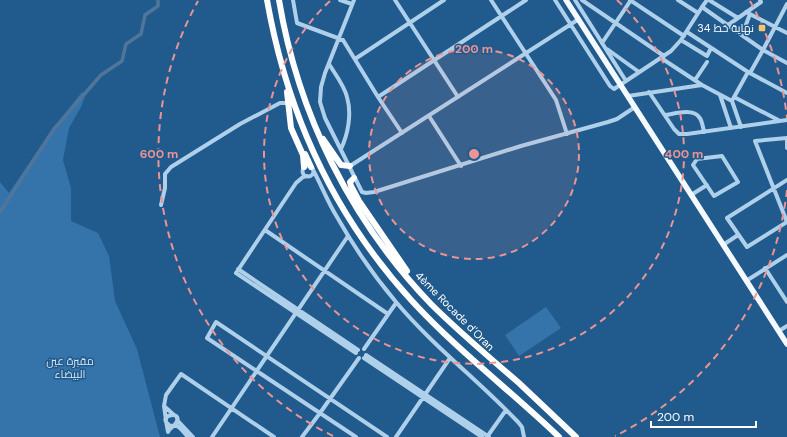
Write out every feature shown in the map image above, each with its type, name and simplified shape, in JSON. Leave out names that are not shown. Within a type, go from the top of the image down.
[{"type":"highway","name":"4ème Rocade d'Oran","points":[[267,0],[276,45],[298,117],[312,150],[332,190],[356,228],[408,296],[456,345],[559,437]]},
{"type":"highway","name":"4ème Rocade d'Oran","points":[[280,0],[293,60],[303,95],[314,125],[330,160],[362,217],[384,248],[419,291],[456,328],[576,437]]},
{"type":"highway","points":[[285,77],[291,128],[303,155],[303,168]]},
{"type":"highway","points":[[314,125],[339,162],[343,166],[350,166]]},
{"type":"highway","points":[[312,150],[302,136],[298,135],[298,140],[312,168]]},
{"type":"highway","points":[[354,178],[350,182],[359,201],[419,291]]},
{"type":"main road","points":[[566,0],[624,83],[628,96],[787,344]]},
{"type":"street","points":[[293,0],[297,23],[343,40],[402,133]]},
{"type":"street","points":[[340,0],[353,2],[321,87],[320,102],[325,118],[362,192],[369,193],[461,166],[522,146],[608,122],[617,119],[635,107]]},
{"type":"street","points":[[395,0],[458,97]]},
{"type":"street","points":[[355,59],[444,0]]},
{"type":"street","points":[[491,0],[556,100],[567,134]]},
{"type":"street","points":[[378,97],[526,0]]},
{"type":"street","points":[[555,0],[610,86],[614,89],[671,51],[684,36],[708,0],[738,18]]},
{"type":"street","points":[[575,0],[604,45],[624,83]]},
{"type":"street","points":[[582,0],[702,85],[780,121]]},
{"type":"street","points":[[604,45],[631,0],[684,36],[707,56],[711,48]]},
{"type":"street","points":[[678,0],[698,13]]},
{"type":"street","points":[[728,26],[738,18],[748,13],[759,1]]},
{"type":"street","points":[[741,127],[733,99],[763,50],[787,4]]},
{"type":"street","points":[[702,7],[763,50],[787,63]]},
{"type":"street","points":[[748,13],[787,33]]},
{"type":"street","points":[[742,35],[748,13]]},
{"type":"street","points":[[350,166],[579,19]]},
{"type":"street","points":[[684,36],[711,48],[749,72],[787,93]]},
{"type":"street","points":[[604,45],[639,72]]},
{"type":"street","points":[[695,80],[707,62]]},
{"type":"street","points":[[329,64],[348,99],[349,129],[341,149]]},
{"type":"street","points":[[628,96],[702,85]]},
{"type":"street","points":[[650,92],[674,129],[679,134],[704,132],[787,120]]},
{"type":"street","points":[[720,94],[731,128]]},
{"type":"street","points":[[161,205],[165,188],[165,174],[171,167],[246,120],[280,102],[288,104]]},
{"type":"street","points":[[665,115],[690,112],[696,114],[700,118],[704,132]]},
{"type":"street","points":[[429,116],[461,166]]},
{"type":"street","points":[[787,148],[787,138],[755,141],[774,189],[787,222],[747,247],[727,218],[774,189],[787,180]]},
{"type":"street","points":[[722,156],[738,182],[714,196],[707,185],[693,165],[697,159],[722,156]]},
{"type":"street","points":[[296,183],[303,168],[308,165],[312,168],[319,184],[348,236],[396,303],[422,331],[518,422],[522,427],[524,437]]},
{"type":"street","points":[[303,168],[302,173],[309,176],[319,184]]},
{"type":"street","points":[[312,168],[313,172],[309,176],[300,178],[296,183],[237,271],[357,351],[359,358]]},
{"type":"street","points":[[691,195],[707,185]]},
{"type":"street","points":[[265,230],[388,314]]},
{"type":"street","points":[[723,245],[738,235]]},
{"type":"street","points":[[212,437],[348,236]]},
{"type":"street","points":[[746,281],[787,255]]},
{"type":"street","points":[[766,268],[787,302]]},
{"type":"street","points":[[357,351],[364,349],[396,303]]},
{"type":"street","points":[[356,437],[207,338],[216,322],[387,437]]},
{"type":"street","points":[[779,331],[787,326]]},
{"type":"street","points":[[364,349],[365,356],[482,437]]},
{"type":"street","points":[[302,437],[359,358],[365,356]]},
{"type":"street","points":[[396,437],[450,358]]},
{"type":"street","points":[[169,435],[164,406],[166,395],[181,374],[274,437]]},
{"type":"street","points":[[424,396],[488,437],[506,410]]},
{"type":"street","points":[[164,406],[175,416],[193,437]]},
{"type":"street","points":[[166,420],[168,415],[175,416]]},
{"type":"street","points":[[169,435],[173,425],[177,421],[175,416]]},
{"type":"street","points":[[166,420],[169,425],[178,427],[188,437]]},
{"type":"green space","name":"مقبرة عين البيضاء","points":[[82,92],[85,96],[81,107],[69,128],[63,160],[71,188],[71,221],[98,233],[109,256],[115,301],[137,349],[160,437],[0,437],[0,182],[9,193],[50,132]]},
{"type":"green space","points":[[546,307],[561,328],[519,356],[505,335]]},
{"type":"waterway","points":[[0,212],[54,129],[101,75],[122,61],[126,44],[141,34],[145,15],[158,6],[158,0]]},
{"type":"place","name":"نهاية خط 34","points":[[762,28]]}]
